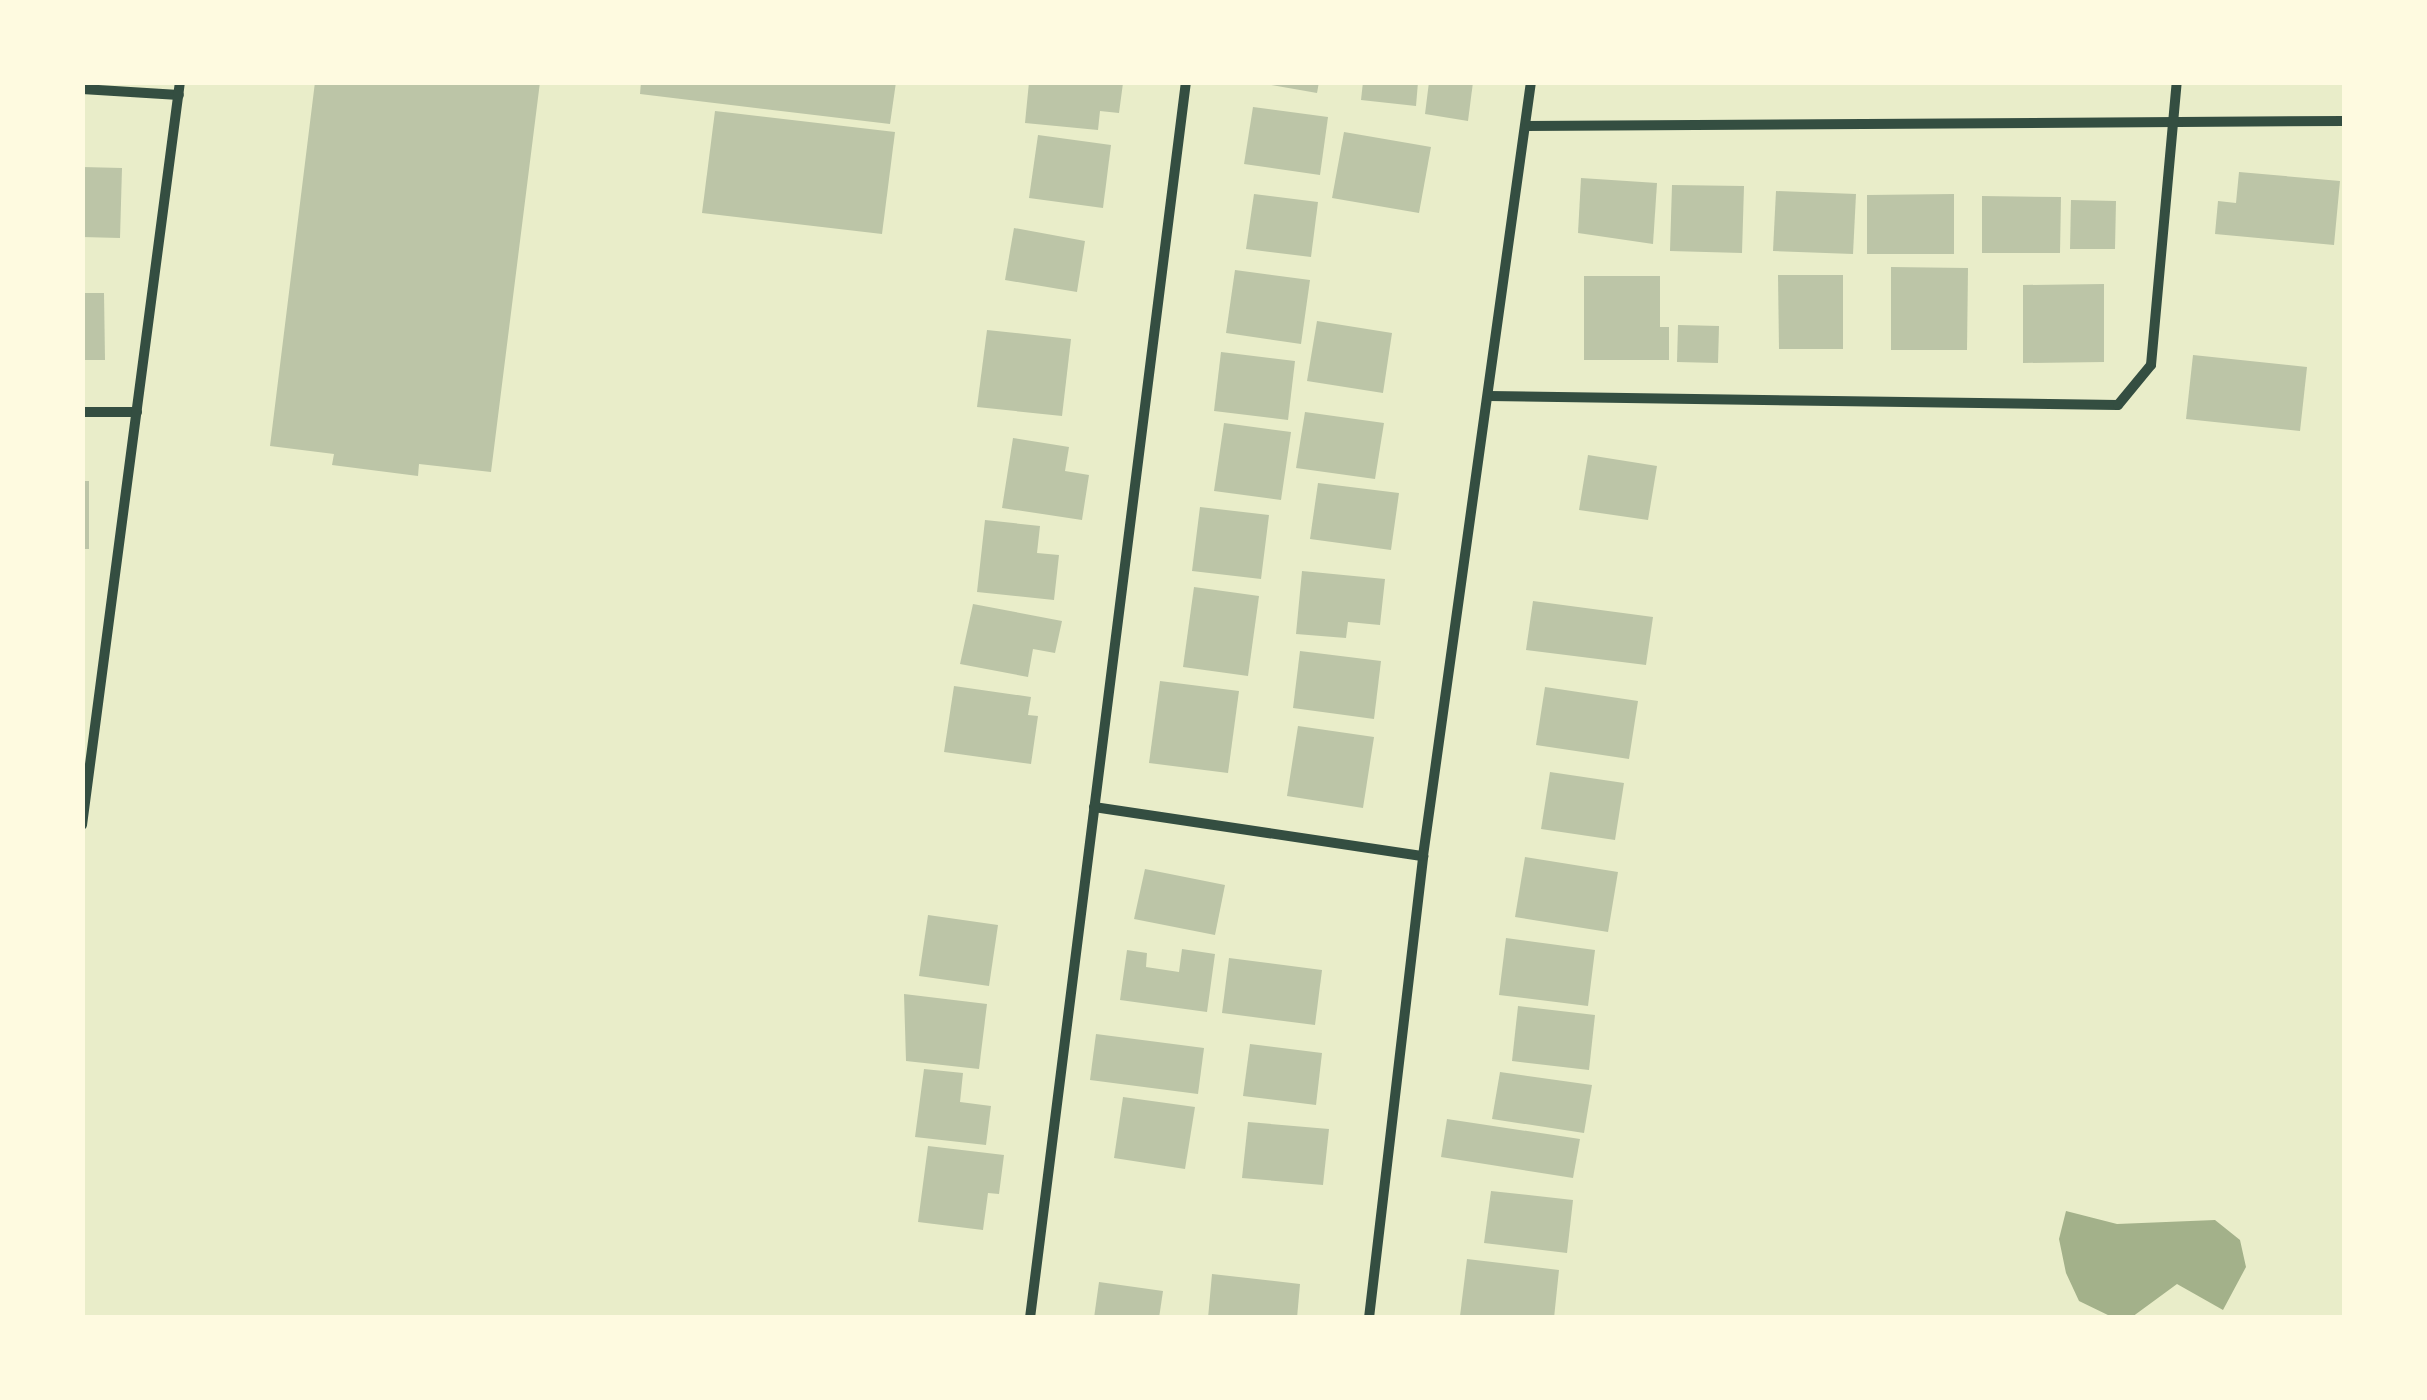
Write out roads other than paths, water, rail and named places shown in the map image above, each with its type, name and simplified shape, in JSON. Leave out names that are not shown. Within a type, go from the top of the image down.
[{"type":"street","points":[[1030,1318],[1186,82]]},
{"type":"street","points":[[1369,1318],[1422,856],[1531,82]]},
{"type":"street","points":[[1489,396],[2118,405],[2150,366],[2176,82]]},
{"type":"street","points":[[82,89],[179,89],[137,412],[88,735],[82,825]]},
{"type":"street","points":[[1526,126],[2344,121]]},
{"type":"street","points":[[82,412],[137,412]]},
{"type":"street","points":[[1094,807],[1422,856]]}]
